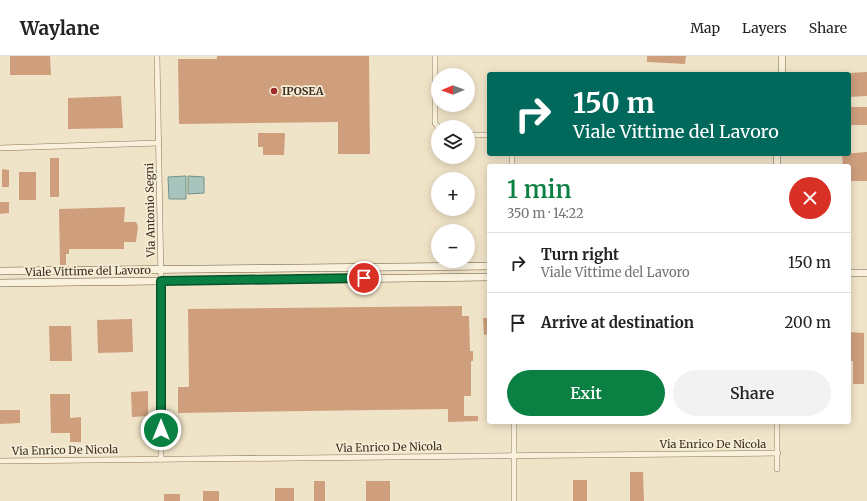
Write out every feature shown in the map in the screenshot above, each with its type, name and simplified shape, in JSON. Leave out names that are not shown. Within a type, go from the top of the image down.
[{"type":"street","name":"Via Antonio Segni","points":[[157,56],[161,270],[161,459]]},
{"type":"street","points":[[435,56],[435,120]]},
{"type":"street","points":[[782,56],[782,72]]},
{"type":"street","points":[[475,135],[487,135]]},
{"type":"street","points":[[0,148],[159,143]]},
{"type":"street","name":"Viale Vittime del Lavoro","points":[[0,271],[487,266]]},
{"type":"street","points":[[851,273],[867,273]]},
{"type":"street","name":"Viale Vittime del Lavoro","points":[[0,283],[487,277]]},
{"type":"street","points":[[514,424],[514,501]]},
{"type":"street","name":"Via Enrico De Nicola","points":[[777,424],[777,469]]},
{"type":"street","name":"Via Enrico De Nicola","points":[[0,461],[778,453]]},
{"type":"water","points":[[186,176],[186,199],[169,199],[168,177]]},
{"type":"water","points":[[188,176],[204,177],[204,193],[188,194]]},
{"type":"building","points":[[10,56],[50,56],[51,75],[10,75]]},
{"type":"building","name":"IPOSEA","points":[[217,56],[369,56],[370,154],[338,154],[338,122],[179,124],[178,59],[217,59]]},
{"type":"building","points":[[647,56],[686,56],[685,64],[647,62]]},
{"type":"building","points":[[867,72],[867,96],[851,97],[851,73]]},
{"type":"building","points":[[121,96],[123,128],[68,129],[68,98]]},
{"type":"building","points":[[851,107],[867,107],[867,125],[851,125]]},
{"type":"building","points":[[258,133],[285,133],[284,155],[263,155],[263,147],[258,147]]},
{"type":"building","points":[[867,152],[867,181],[851,181],[851,164],[843,164],[842,156],[851,156],[851,153]]},
{"type":"building","points":[[50,158],[59,158],[59,197],[50,197]]},
{"type":"building","points":[[2,169],[9,170],[9,187],[2,187]]},
{"type":"building","points":[[19,172],[36,172],[36,200],[19,200]]},
{"type":"building","points":[[0,202],[9,202],[9,213],[0,214]]},
{"type":"building","points":[[125,207],[124,222],[136,222],[138,226],[136,242],[124,242],[124,249],[69,249],[69,254],[66,254],[66,265],[60,265],[59,209]]},
{"type":"building","points":[[462,306],[462,316],[469,316],[470,351],[473,351],[473,361],[471,361],[471,396],[464,396],[464,416],[478,416],[478,421],[448,422],[448,409],[178,413],[178,387],[189,387],[188,309]]},
{"type":"building","points":[[483,318],[487,318],[487,334],[484,335]]},
{"type":"building","points":[[132,319],[133,352],[98,353],[97,320]]},
{"type":"building","points":[[49,326],[71,326],[72,361],[50,361]]},
{"type":"building","points":[[851,332],[864,333],[864,384],[853,384],[853,361],[851,361]]},
{"type":"building","points":[[148,391],[148,416],[132,417],[131,392]]},
{"type":"building","points":[[50,394],[70,394],[70,418],[81,417],[81,442],[70,442],[70,433],[51,433]]},
{"type":"building","points":[[0,410],[20,410],[20,423],[0,424]]},
{"type":"building","points":[[630,472],[643,472],[644,501],[630,501]]},
{"type":"building","points":[[573,480],[587,480],[587,501],[573,501]]},
{"type":"building","points":[[314,481],[325,481],[325,501],[314,501]]},
{"type":"building","points":[[366,481],[390,481],[390,501],[366,501]]},
{"type":"building","points":[[275,488],[294,488],[294,501],[275,501]]},
{"type":"building","points":[[203,491],[219,491],[219,501],[203,501]]},
{"type":"building","points":[[164,494],[180,494],[180,501],[164,501]]},
{"type":"place","name":"IPOSEA","points":[[274,91]]},
{"type":"route","points":[[161,430],[161,281],[364,278]]}]
